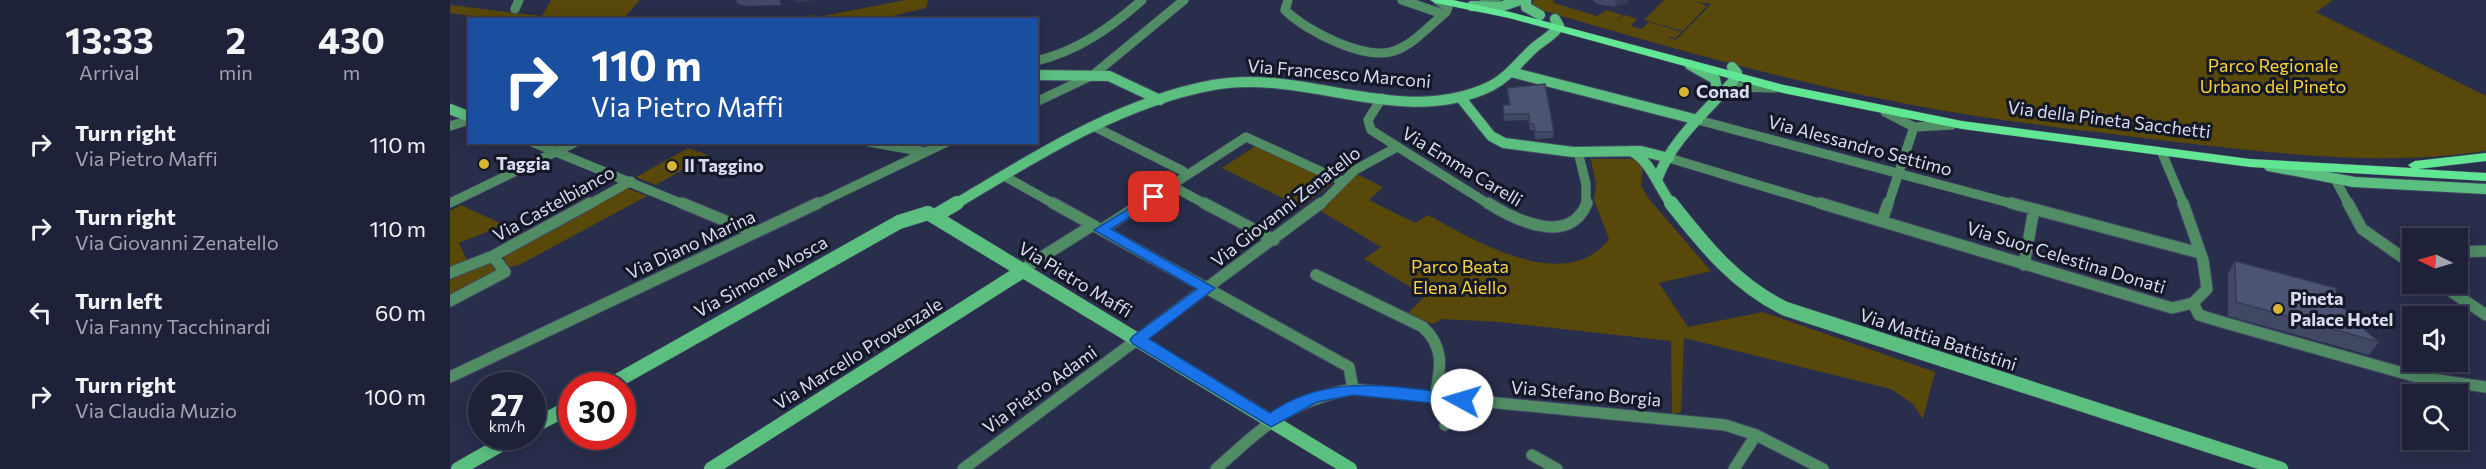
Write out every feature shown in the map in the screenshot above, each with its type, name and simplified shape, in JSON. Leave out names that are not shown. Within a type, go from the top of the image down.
[{"type":"main road","name":"Via della Pineta Sacchetti","points":[[1437,0],[1502,5],[1540,15],[1557,24],[1690,65],[1734,72],[1783,89],[1885,112],[1962,125],[2250,163],[2486,177]]},
{"type":"main road","name":"Via della Pineta Sacchetti","points":[[1470,3],[1734,72],[1880,104],[2156,145],[2363,164],[2427,165],[2486,158]]},
{"type":"street","points":[[515,9],[519,0]]},
{"type":"street","points":[[1038,60],[1085,44],[1142,0]]},
{"type":"street","points":[[1038,101],[1093,75],[1184,0]]},
{"type":"street","points":[[1288,0],[1286,10],[1292,17],[1360,51],[1372,53],[1396,51],[1443,14]]},
{"type":"street","points":[[1402,0],[1443,14]]},
{"type":"street","name":"Via della Pineta Sacchetti","points":[[1437,0],[1448,7],[1443,14]]},
{"type":"street","name":"Via della Pineta Sacchetti","points":[[1484,0],[1502,5]]},
{"type":"street","points":[[1502,5],[1520,0]]},
{"type":"street","points":[[1526,0],[1526,7],[1540,15]]},
{"type":"street","points":[[1519,17],[1541,29],[1543,34],[1537,46]]},
{"type":"street","name":"Via Francesco Marconi","points":[[935,216],[1095,127],[1160,100],[1223,83],[1249,81],[1382,98],[1429,100],[1460,97],[1491,86],[1511,72],[1557,24]]},
{"type":"street","name":"Via della Pineta Sacchetti","points":[[1690,65],[1717,80],[1718,95]]},
{"type":"street","name":"Via Alessandro Settimo","points":[[1511,72],[2200,253]]},
{"type":"street","points":[[1657,180],[1669,158],[1734,72]]},
{"type":"street","points":[[1038,75],[1093,75],[1115,78],[1160,100]]},
{"type":"street","points":[[1718,95],[1738,87],[1783,89]]},
{"type":"street","name":"Via Suor Celestina Donati","points":[[1460,97],[1491,136],[1504,143],[1578,152],[1631,151],[1669,158],[2168,307],[2193,303]]},
{"type":"street","name":"Via Emma Carelli","points":[[1382,98],[1369,117],[1368,126],[1397,147],[1509,217],[1527,224],[1542,227],[1578,217],[1585,206],[1587,190],[1578,152]]},
{"type":"street","points":[[450,109],[468,117]]},
{"type":"street","points":[[1885,112],[1914,127],[1927,124],[1962,125]]},
{"type":"street","points":[[450,126],[468,119]]},
{"type":"street","points":[[1095,127],[1183,171]]},
{"type":"street","points":[[1882,221],[1914,127]]},
{"type":"street","points":[[1026,268],[1172,186],[1246,137],[1342,182]]},
{"type":"street","points":[[537,144],[755,232]]},
{"type":"street","points":[[450,203],[572,144]]},
{"type":"street","points":[[880,144],[925,152]]},
{"type":"street","name":"Via Diano Marina","points":[[450,377],[943,144]]},
{"type":"street","name":"Via Giovanni Zenatello","points":[[1138,340],[1316,208],[1359,168],[1397,147]]},
{"type":"street","points":[[1631,151],[1644,158],[1657,180]]},
{"type":"street","points":[[2162,153],[2207,274],[2207,289],[2193,303],[2197,313],[2205,318],[2417,377],[2486,387]]},
{"type":"street","name":"Via della Pineta Sacchetti","points":[[2250,163],[2335,179],[2486,189]]},
{"type":"street","points":[[1004,176],[1349,367],[1353,389]]},
{"type":"street","points":[[2335,179],[2362,229],[2402,258]]},
{"type":"street","name":"Via Mattia Battistini","points":[[1657,180],[1660,189],[1676,209],[1732,272],[1752,290],[1772,303],[1798,314],[2280,469]]},
{"type":"street","name":"Via Castelbianco","points":[[450,273],[493,256],[631,181]]},
{"type":"street","points":[[1172,186],[1274,240]]},
{"type":"street","points":[[2024,265],[2034,209]]},
{"type":"street","name":"Via Simone Mosca","points":[[633,372],[905,219],[922,213],[935,216]]},
{"type":"street","name":"Via Pietro Maffi","points":[[935,216],[1026,268],[1138,340],[1350,469]]},
{"type":"street","points":[[2468,252],[2486,251]]},
{"type":"street","points":[[2396,254],[2402,254]]},
{"type":"street","name":"Via Castelbianco","points":[[450,301],[505,272],[493,256]]},
{"type":"street","name":"Via Marcello Provenzale","points":[[711,469],[1026,268]]},
{"type":"street","points":[[1316,275],[1423,327],[1437,339],[1443,355],[1435,397]]},
{"type":"street","points":[[2455,294],[2486,315]]},
{"type":"street","name":"Via Pietro Adami","points":[[963,469],[1138,340]]},
{"type":"street","name":"Via Stefano Borgia","points":[[1216,469],[1290,407],[1314,397],[1353,389],[1717,424],[1756,435],[1823,469]]},
{"type":"street","points":[[1445,425],[1462,400]]},
{"type":"street","points":[[1734,469],[1756,435]]},
{"type":"street","points":[[458,469],[491,450]]},
{"type":"street","points":[[1532,455],[1557,469]]},
{"type":"green space","points":[[551,0],[640,0],[624,18],[486,18],[450,13],[450,5],[542,16]]},
{"type":"green space","points":[[905,0],[928,0],[926,8],[884,18],[863,18],[862,16],[813,18]]},
{"type":"green space","name":"Parco Regionale Urbano del Pineto","points":[[1534,0],[1553,0],[1554,3],[1597,16],[1606,10],[1623,15],[1616,21],[1625,15],[1637,19],[1631,26],[1642,29],[1649,22],[1682,32],[1675,38],[1665,36],[1676,40],[1711,4],[1696,2],[1707,6],[1683,31],[1644,20],[1664,0],[2333,0],[2316,12],[2486,96],[2486,151],[2406,158],[2286,154],[1975,116],[1817,85],[1722,61],[1535,8],[1531,6]]},
{"type":"green space","points":[[815,15],[813,18],[788,18]]},
{"type":"green space","points":[[1257,145],[1334,182],[1301,207],[1222,168]]},
{"type":"green space","name":"Il Taggino","points":[[688,148],[708,155],[656,185],[636,177]]},
{"type":"green space","name":"Parco Beata Elena Aiello","points":[[1591,159],[1636,159],[1643,163],[1641,186],[1649,199],[1711,271],[1659,283],[1688,327],[1763,312],[1935,372],[1923,419],[1913,404],[1891,389],[1684,338],[1681,412],[1672,415],[1671,341],[1499,322],[1442,319],[1433,324],[1407,314],[1425,296],[1364,259],[1381,247],[1321,211],[1357,174],[1383,187],[1369,200],[1415,223],[1428,215],[1494,249],[1519,258],[1545,263],[1569,263],[1590,255],[1609,239],[1594,200],[1596,185]]},
{"type":"green space","points":[[627,188],[647,196],[519,265],[509,267],[502,255]]},
{"type":"green space","points":[[461,205],[504,225],[459,243],[468,262],[450,269],[450,211]]},
{"type":"green space","points":[[489,261],[497,273],[450,298],[450,276]]},
{"type":"building","points":[[1545,84],[1554,132],[1535,132],[1534,124],[1530,124],[1529,114],[1504,114],[1503,105],[1510,105],[1507,88]]},
{"type":"building","points":[[2235,261],[2336,288],[2338,306],[2357,315],[2356,322],[2379,342],[2236,302]]},
{"type":"place","name":"Conad","points":[[1684,92]]},
{"type":"place","name":"Taggia","points":[[484,164]]},
{"type":"place","name":"Il Taggino","points":[[672,166]]},
{"type":"place","name":"Pineta Palace Hotel","points":[[2278,309]]},
{"type":"route","points":[[1154,197],[1101,230],[1207,288],[1138,340],[1271,421],[1297,403],[1322,394],[1353,389],[1462,400]]}]
